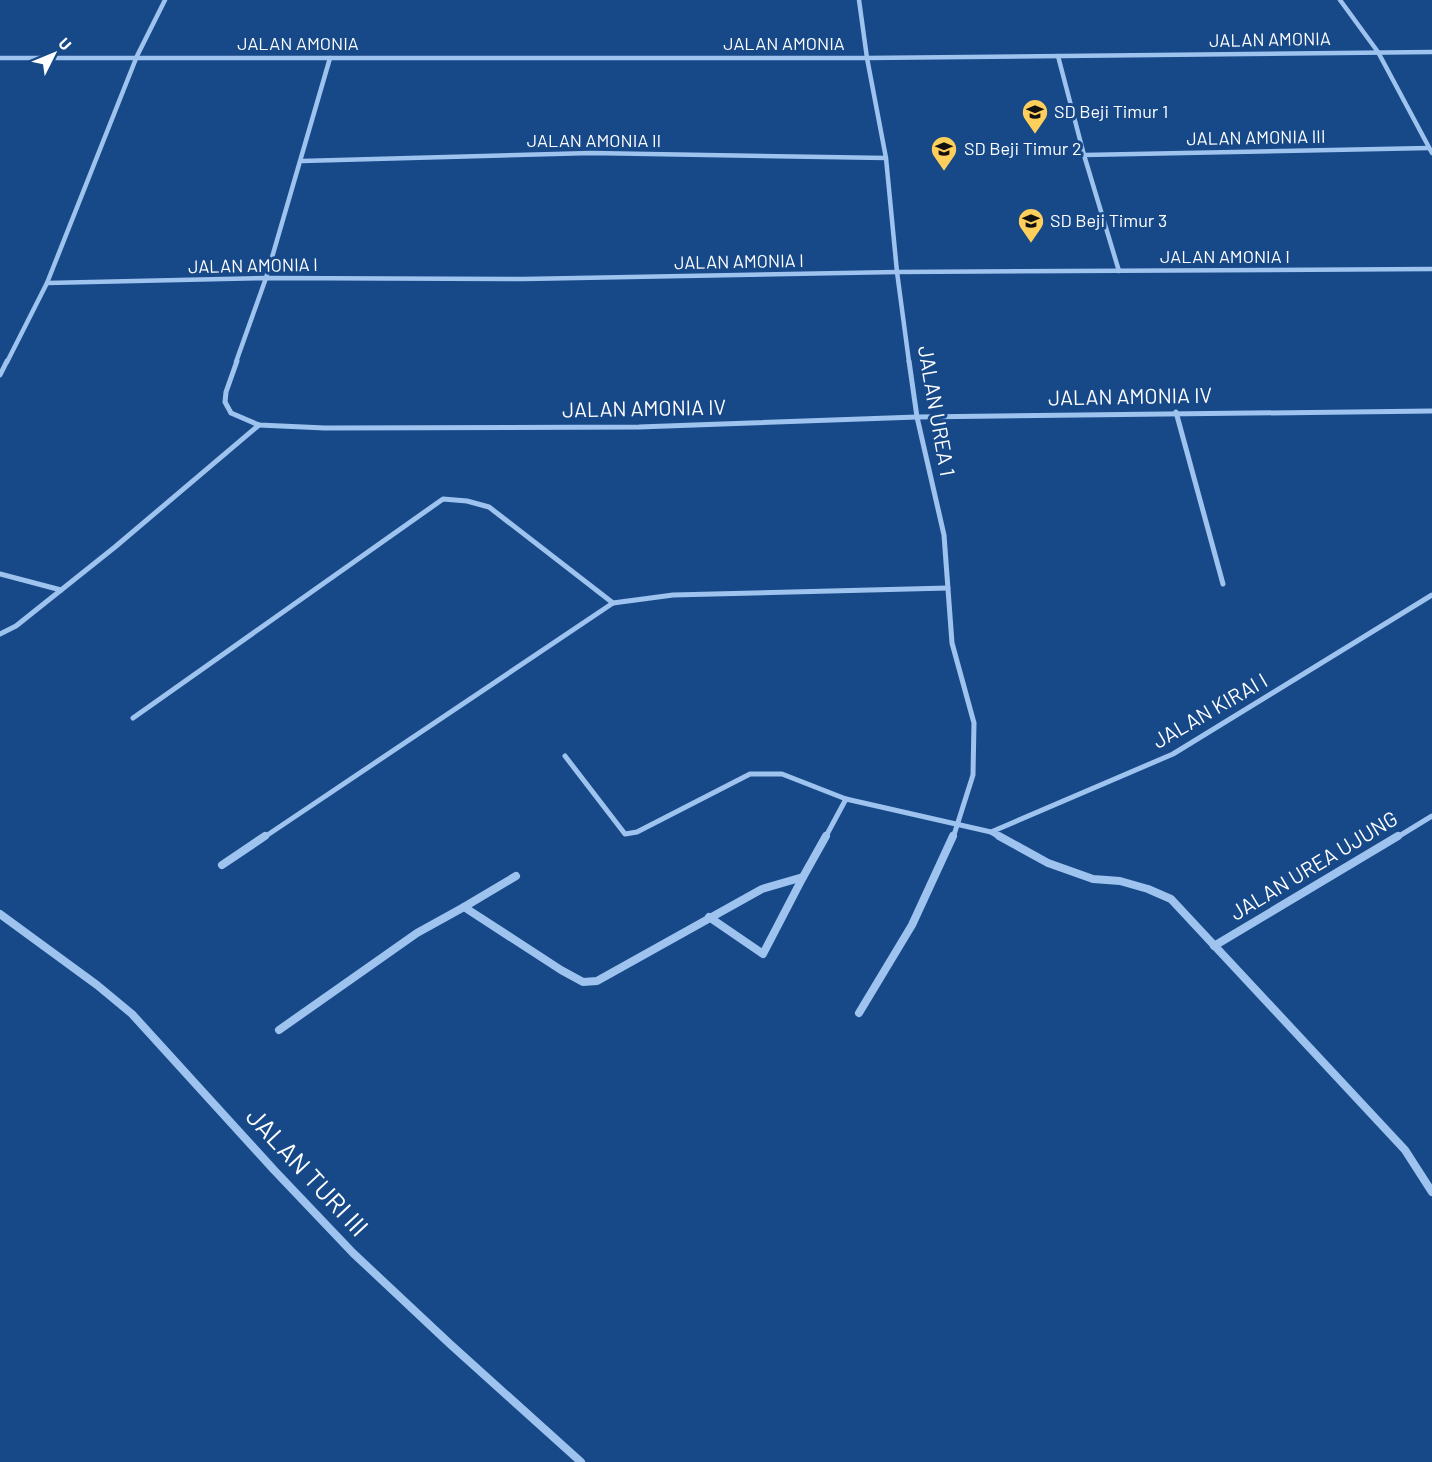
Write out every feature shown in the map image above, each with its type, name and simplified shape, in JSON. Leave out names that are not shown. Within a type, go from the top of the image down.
[{"type":"street","points":[[0,375],[47,283],[137,56],[165,0]]},
{"type":"street","name":"JALAN UREA 1","points":[[859,0],[867,58],[886,158],[897,272],[917,417],[944,535],[952,643],[974,723],[973,775],[958,825],[912,925],[859,1013]]},
{"type":"street","points":[[1340,0],[1378,52],[1432,153]]},
{"type":"street","name":"JALAN AMONIA","points":[[0,57],[867,58],[1432,52]]},
{"type":"street","points":[[1058,56],[1084,155],[1119,271]]},
{"type":"street","name":"JALAN AMONIA IV","points":[[330,58],[302,161],[266,278],[226,392],[225,402],[231,412],[243,420],[259,425],[325,428],[639,427],[917,417],[1176,412],[1432,411]]},
{"type":"street","name":"JALAN AMONIA III","points":[[1084,155],[1429,148]]},
{"type":"street","name":"JALAN AMONIA II","points":[[302,161],[591,153],[886,158]]},
{"type":"street","name":"JALAN AMONIA I","points":[[47,283],[266,278],[524,279],[897,272],[1432,269]]},
{"type":"street","points":[[1176,412],[1223,584]]},
{"type":"street","points":[[0,634],[16,626],[116,547],[259,425]]},
{"type":"street","points":[[133,718],[443,499],[467,501],[489,507],[613,603]]},
{"type":"street","points":[[0,574],[61,590]]},
{"type":"street","points":[[222,865],[613,603],[673,595],[948,588]]},
{"type":"street","name":"JALAN KIRAI I","points":[[991,832],[1173,754],[1432,595]]},
{"type":"street","points":[[565,756],[626,834],[637,832],[750,774],[782,774],[846,799],[991,832],[1048,863],[1093,879],[1120,881],[1148,889],[1171,900],[1406,1150],[1432,1192]]},
{"type":"street","points":[[709,916],[763,954],[846,799]]},
{"type":"street","name":"JALAN UREA UJUNG","points":[[1214,946],[1432,816]]},
{"type":"street","points":[[279,1030],[417,933],[516,876]]},
{"type":"street","points":[[464,907],[561,970],[583,982],[597,981],[709,916],[762,889],[803,878]]},
{"type":"street","name":"JALAN TURI III","points":[[0,914],[97,985],[132,1014],[321,1220],[364,1263],[415,1313],[581,1462]]},
{"type":"place","name":"SD Beji Timur 1","points":[[1035,135]]},
{"type":"place","name":"SD Beji Timur 2","points":[[944,172]]},
{"type":"place","name":"SD Beji Timur 3","points":[[1031,244]]}]
